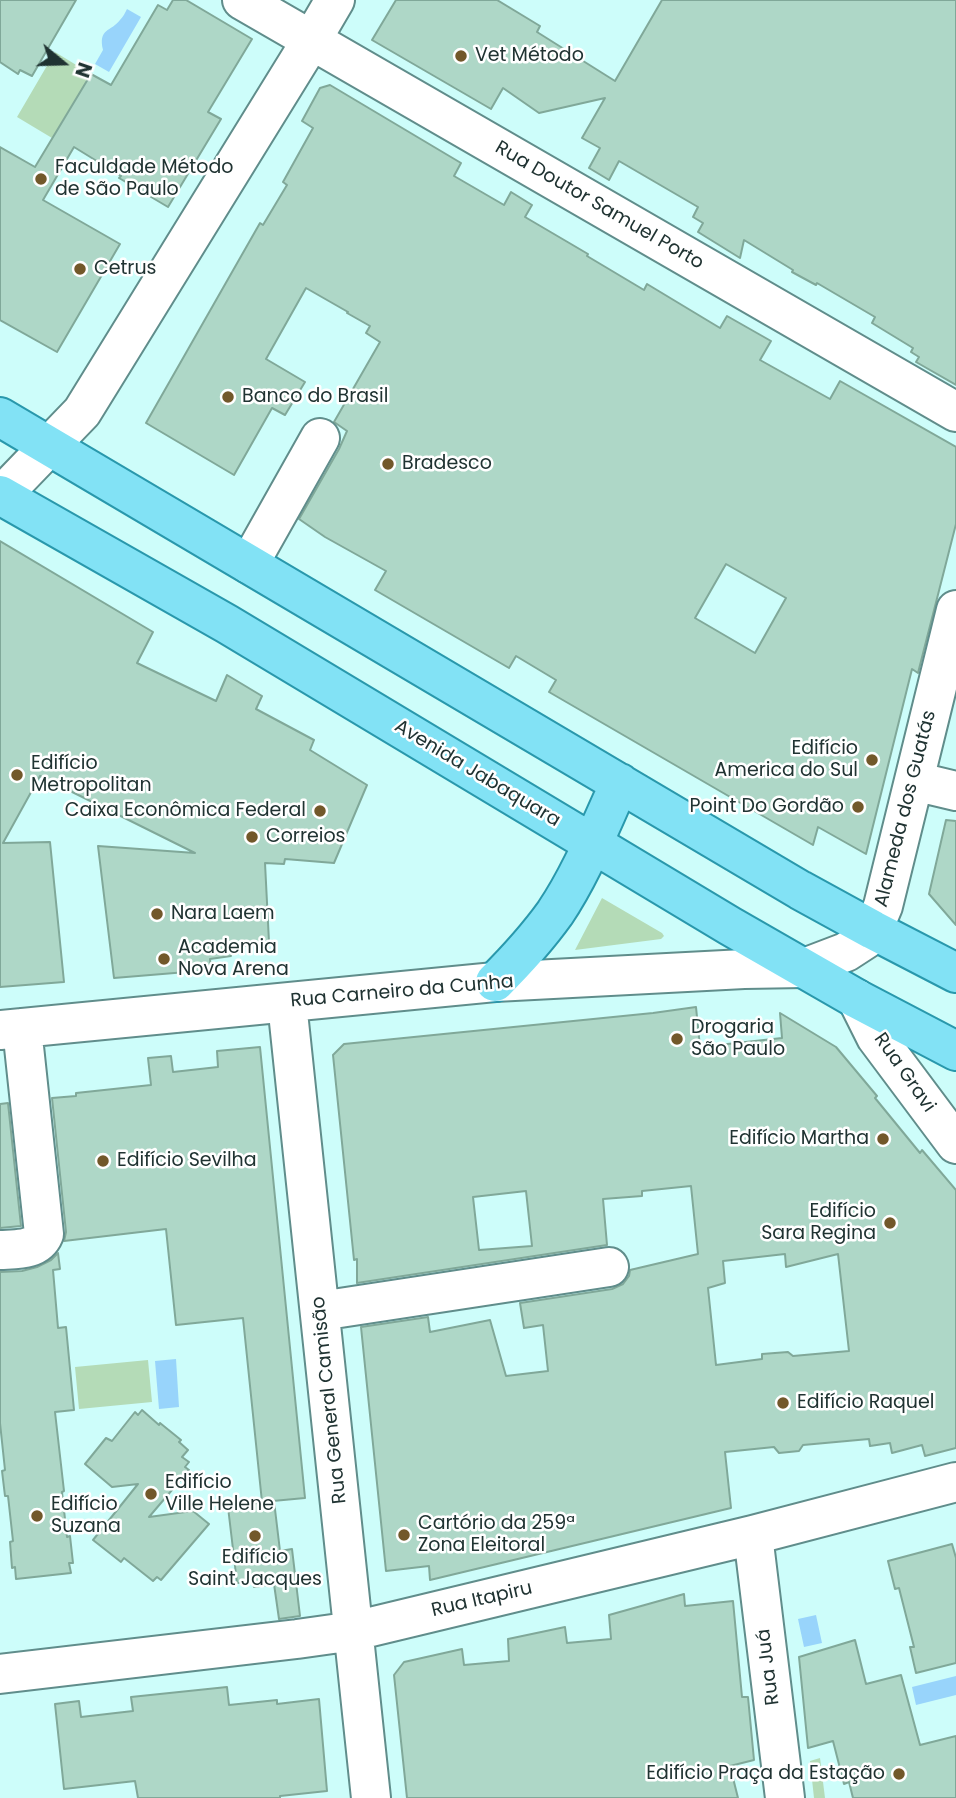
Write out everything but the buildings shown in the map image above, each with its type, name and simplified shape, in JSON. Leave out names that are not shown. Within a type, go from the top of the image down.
[{"type":"main road","points":[[0,417],[800,890],[956,973]]},
{"type":"main road","name":"Avenida Jabaquara","points":[[0,496],[227,624],[730,926],[857,999],[956,1051]]},
{"type":"main road","points":[[495,982],[526,950],[556,911],[575,879],[620,783]]},
{"type":"street","name":"Rua Doutor Samuel Porto","points":[[242,0],[956,412]]},
{"type":"street","points":[[0,496],[82,412],[335,0]]},
{"type":"street","points":[[249,564],[320,438]]},
{"type":"street","name":"Alameda dos Guatás","points":[[804,968],[846,952],[866,939],[873,930],[883,906],[956,610]]},
{"type":"street","points":[[914,781],[956,791]]},
{"type":"street","name":"Rua Carneiro da Cunha","points":[[11,1029],[495,982],[804,968]]},
{"type":"street","name":"Rua Gravi","points":[[857,999],[876,1037],[956,1144]]},
{"type":"street","name":"Rua General Camisão","points":[[288,1003],[371,1798]]},
{"type":"street","points":[[0,1250],[37,1244],[42,1240],[45,1230],[11,1029]]},
{"type":"street","points":[[320,1311],[609,1267]]},
{"type":"street","name":"Rua Itapiru","points":[[0,1674],[354,1631],[753,1535],[956,1482]]},
{"type":"street","name":"Rua Juá","points":[[753,1535],[785,1798]]},
{"type":"green space","points":[[55,52],[91,74],[52,138],[17,117]]},
{"type":"green space","points":[[602,898],[664,936],[661,939],[575,950]]},
{"type":"green space","points":[[148,1360],[152,1402],[79,1409],[75,1367]]},
{"type":"green space","points":[[820,1758],[825,1798],[814,1798],[810,1761]]},
{"type":"water","points":[[127,9],[141,17],[109,72],[95,64],[103,50],[102,38]]},
{"type":"water","points":[[176,1359],[179,1407],[159,1409],[155,1361]]},
{"type":"water","points":[[816,1615],[822,1643],[804,1647],[798,1619]]},
{"type":"water","points":[[956,1676],[956,1695],[916,1705],[912,1687]]},
{"type":"place","name":"Vet Método","points":[[461,56]]},
{"type":"place","name":"Faculdade Método de São Paulo","points":[[41,179]]},
{"type":"place","name":"Cetrus","points":[[80,269]]},
{"type":"place","name":"Banco do Brasil","points":[[228,397]]},
{"type":"place","name":"Bradesco","points":[[388,464]]},
{"type":"place","name":"Edifício America do Sul","points":[[872,760]]},
{"type":"place","name":"Edifício Metropolitan","points":[[17,775]]},
{"type":"place","name":"Point Do Gordão","points":[[858,807]]},
{"type":"place","name":"Caixa Econômica Federal","points":[[320,811]]},
{"type":"place","name":"Correios","points":[[252,837]]},
{"type":"place","name":"Nara Laem","points":[[157,914]]},
{"type":"place","name":"Academia Nova Arena","points":[[164,959]]},
{"type":"place","name":"Drogaria São Paulo","points":[[677,1039]]},
{"type":"place","name":"Edifício Martha","points":[[883,1139]]},
{"type":"place","name":"Edifício Sevilha","points":[[103,1161]]},
{"type":"place","name":"Edifício Sara Regina","points":[[890,1223]]},
{"type":"place","name":"Edifício Raquel","points":[[783,1403]]},
{"type":"place","name":"Edifício Ville Helene","points":[[151,1494]]},
{"type":"place","name":"Edifício Suzana","points":[[37,1516]]},
{"type":"place","name":"Cartório da 259ª Zona Eleitoral","points":[[404,1535]]},
{"type":"place","name":"Edifício Saint Jacques","points":[[255,1536]]},
{"type":"place","name":"Edifício Praça da Estação","points":[[899,1774]]}]
